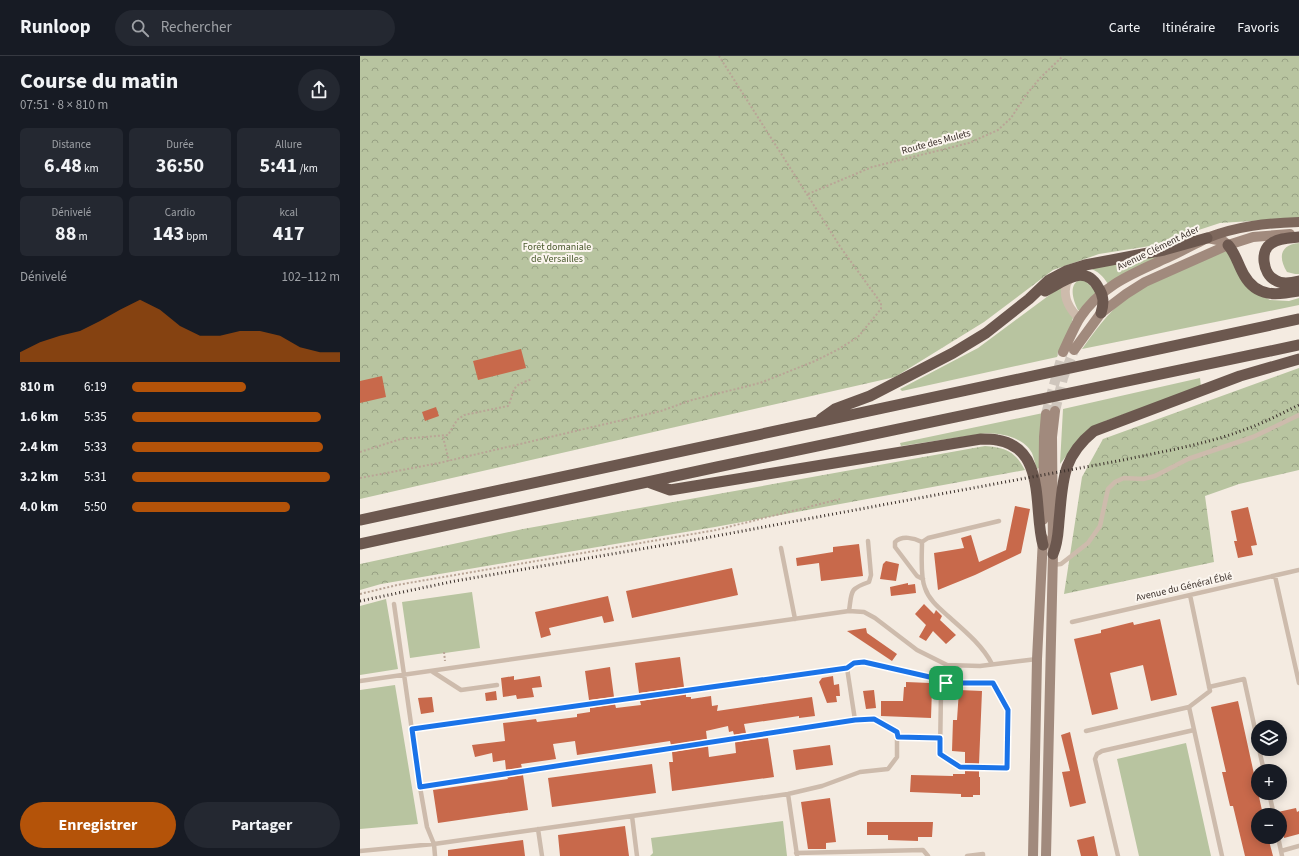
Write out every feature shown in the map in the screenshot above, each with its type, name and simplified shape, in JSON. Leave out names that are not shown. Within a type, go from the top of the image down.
[{"type":"highway","points":[[1299,237],[1276,240],[1270,244],[1265,252],[1264,262],[1267,272],[1274,280],[1283,283],[1299,281]]},
{"type":"highway","points":[[816,422],[835,409],[870,396],[953,353],[986,333],[1029,299],[1049,280],[1066,271],[1085,265],[1164,250],[1207,238]]},
{"type":"highway","points":[[1228,245],[1233,250],[1244,276],[1253,287],[1266,293],[1280,295],[1299,290]]},
{"type":"highway","points":[[1029,299],[1071,277],[1080,274],[1090,276],[1096,282],[1102,293],[1104,299],[1101,313]]},
{"type":"highway","points":[[360,520],[1299,319]]},
{"type":"highway","points":[[360,544],[1299,345]]},
{"type":"highway","points":[[1052,560],[1058,545],[1062,492],[1067,467],[1071,455],[1077,446],[1094,431],[1240,376],[1299,359]]},
{"type":"highway","points":[[648,482],[670,490],[981,439],[998,440],[1013,445],[1024,455],[1029,463],[1036,485],[1040,533],[1043,545]]},
{"type":"main road","name":"Avenue Clément Ader","points":[[1063,352],[1080,319],[1102,293],[1119,280],[1224,231],[1250,226],[1299,222]]},
{"type":"main road","points":[[1074,350],[1101,313],[1145,282],[1228,245],[1253,237],[1299,233]]},
{"type":"main road","points":[[1207,238],[1222,241],[1228,245]]},
{"type":"main road","points":[[1033,856],[1037,659],[1043,545],[1044,437],[1050,413],[1052,452],[1052,560],[1046,856]]},
{"type":"street","points":[[1071,277],[1066,286],[1066,299],[1072,311],[1080,319]]},
{"type":"lane","points":[[1052,560],[1061,564],[1088,543],[1100,526],[1108,489],[1115,482],[1124,478],[1143,479],[1155,476],[1188,459],[1254,437],[1299,415]]},
{"type":"lane","points":[[922,542],[928,538],[999,521]]},
{"type":"lane","points":[[922,542],[916,539],[902,538],[895,542],[895,547],[917,576],[923,579]]},
{"type":"lane","points":[[849,611],[852,591],[856,587],[868,582],[871,575],[868,541]]},
{"type":"lane","points":[[922,542],[923,579],[925,588],[933,602],[987,653],[992,664]]},
{"type":"lane","points":[[781,548],[795,619]]},
{"type":"lane","name":"Avenue du Général Éblé","points":[[1072,622],[1299,570]]},
{"type":"lane","points":[[1275,576],[1299,683]]},
{"type":"lane","points":[[1086,731],[1189,706],[1210,691],[1190,595]]},
{"type":"lane","points":[[394,604],[420,787],[427,828],[434,844],[435,856]]},
{"type":"lane","points":[[360,681],[433,672],[849,611],[864,612],[875,618],[917,650],[947,664],[980,666],[1037,659]]},
{"type":"lane","points":[[412,729],[847,668],[854,663],[864,662],[934,678],[946,683],[993,683],[1008,710],[1007,768],[960,767],[940,754],[941,692],[946,683],[947,664]]},
{"type":"lane","points":[[847,668],[855,720]]},
{"type":"lane","points":[[433,672],[461,690],[497,685]]},
{"type":"lane","points":[[1209,687],[1244,679],[1253,720]]},
{"type":"lane","points":[[1189,706],[1222,856]]},
{"type":"lane","points":[[360,851],[434,844],[788,794],[822,786],[860,772],[888,769],[897,757],[898,737],[897,732],[874,719],[855,720],[420,787]]},
{"type":"lane","points":[[1118,856],[1095,759],[1097,754],[1102,751],[1194,730]]},
{"type":"lane","points":[[898,737],[940,738]]},
{"type":"lane","points":[[788,794],[797,854],[923,850],[928,856]]},
{"type":"lane","points":[[632,816],[637,856]]},
{"type":"lane","points":[[538,829],[542,856]]},
{"type":"lane","points":[[1282,853],[1299,846]]},
{"type":"lane","points":[[967,856],[983,854],[984,856]]},
{"type":"path","points":[[360,478],[449,461],[661,411],[700,398],[732,389],[746,387],[815,361],[858,337],[881,309],[880,303],[841,248],[719,56]]},
{"type":"path","name":"Route des Mulets","points":[[808,194],[872,167],[969,144],[998,130],[1011,118],[1026,95],[1040,78],[1063,56]]},
{"type":"path","points":[[360,452],[401,439],[448,435],[457,420],[464,415],[508,406],[515,388],[523,382],[532,379]]},
{"type":"path","points":[[443,436],[449,461]]},
{"type":"path","points":[[360,594],[397,585],[716,530],[840,499]]},
{"type":"green space","name":"Forêt domaniale de Versailles","points":[[360,56],[1299,56],[1299,218],[1220,223],[1150,246],[1099,254],[1053,270],[984,322],[895,377],[360,499]]},
{"type":"green space","points":[[1299,243],[1299,274],[1287,272],[1282,261],[1282,253],[1288,246]]},
{"type":"green space","points":[[1228,249],[1257,293],[1270,300],[1289,301],[1299,298],[1299,305],[1082,349],[1108,316],[1126,299],[1163,277]]},
{"type":"green space","points":[[1157,255],[1158,258],[1108,284],[1100,274],[1089,268]]},
{"type":"green space","points":[[1083,279],[1098,293],[1082,312],[1078,310],[1074,301],[1073,287],[1078,281]]},
{"type":"green space","points":[[1063,285],[1073,318],[1057,357],[902,391],[900,389],[978,348]]},
{"type":"green space","points":[[1299,368],[1299,470],[1239,484],[1205,496],[1214,562],[1064,594],[1082,477],[1103,439]]},
{"type":"green space","points":[[1200,378],[1201,387],[1105,421],[1067,455],[1060,464],[1063,409]]},
{"type":"green space","points":[[1043,413],[1041,467],[1037,469],[1032,453],[1028,447],[1009,436],[981,434],[901,446],[900,443]]},
{"type":"green space","points":[[985,446],[1004,449],[1009,452],[1017,459],[1025,470],[715,527],[381,584],[360,590],[360,564],[523,529]]},
{"type":"green space","points":[[472,592],[480,648],[410,658],[402,602]]},
{"type":"green space","points":[[386,599],[398,669],[360,675],[360,606]]},
{"type":"green space","points":[[395,685],[418,824],[360,829],[360,690]]},
{"type":"green space","points":[[1186,743],[1211,856],[1139,856],[1117,759]]},
{"type":"green space","points":[[783,821],[787,856],[650,856],[653,853],[651,838]]},
{"type":"building","points":[[521,349],[526,368],[478,380],[473,361]]},
{"type":"building","points":[[382,376],[386,397],[360,403],[360,381]]},
{"type":"building","points":[[436,407],[439,416],[425,421],[422,412]]},
{"type":"building","points":[[1015,506],[1030,509],[1021,553],[975,575],[938,590],[934,553],[964,548],[961,538],[971,535],[979,562],[1006,550]]},
{"type":"building","points":[[1248,507],[1257,545],[1251,546],[1253,555],[1238,558],[1234,541],[1237,541],[1231,511]]},
{"type":"building","points":[[859,544],[863,576],[821,581],[819,563],[797,566],[796,558],[833,552],[833,547]]},
{"type":"building","points":[[886,561],[899,564],[896,581],[880,579],[883,564]]},
{"type":"building","points":[[732,568],[738,595],[632,618],[626,591]]},
{"type":"building","points":[[908,583],[908,585],[915,584],[916,593],[891,596],[890,587]]},
{"type":"building","points":[[608,596],[614,621],[604,623],[602,616],[549,628],[551,635],[541,638],[535,612]]},
{"type":"building","points":[[924,604],[934,614],[936,610],[942,616],[940,620],[956,635],[946,644],[933,631],[926,641],[919,637],[926,625],[915,614]]},
{"type":"building","points":[[1160,619],[1177,695],[1151,701],[1143,665],[1110,673],[1118,709],[1092,715],[1074,639],[1101,633],[1101,630],[1133,622],[1134,625]]},
{"type":"building","points":[[866,628],[867,633],[897,654],[892,661],[847,631]]},
{"type":"building","points":[[680,657],[684,687],[639,693],[635,663]]},
{"type":"building","points":[[610,667],[614,697],[589,700],[585,671]]},
{"type":"building","points":[[514,676],[514,680],[540,676],[542,687],[532,688],[534,697],[517,699],[516,695],[503,697],[501,678]]},
{"type":"building","points":[[833,676],[834,685],[839,684],[840,696],[836,696],[837,702],[827,703],[819,682],[822,678]]},
{"type":"building","points":[[906,682],[930,683],[930,689],[932,689],[931,718],[881,716],[881,701],[903,701]]},
{"type":"building","points":[[874,690],[876,708],[866,709],[863,691]]},
{"type":"building","points":[[959,690],[982,691],[979,764],[965,763],[965,752],[952,751],[953,720],[957,720]]},
{"type":"building","points":[[496,691],[497,700],[486,701],[485,693]]},
{"type":"building","points":[[686,694],[686,697],[691,697],[691,699],[711,696],[712,706],[718,705],[717,711],[812,697],[815,716],[799,718],[799,716],[744,724],[746,733],[734,735],[733,731],[729,732],[728,726],[706,731],[707,739],[671,745],[670,741],[577,755],[575,741],[553,744],[556,759],[521,764],[522,768],[506,770],[505,760],[493,762],[492,753],[475,757],[472,745],[505,741],[503,723],[536,719],[537,722],[577,717],[577,714],[590,712],[590,708],[615,704],[616,708],[641,705],[640,701]]},
{"type":"building","points":[[432,697],[434,712],[421,714],[418,698]]},
{"type":"building","points":[[1238,701],[1252,764],[1251,800],[1260,800],[1261,808],[1251,808],[1251,844],[1270,844],[1273,856],[1245,856],[1233,806],[1230,806],[1222,772],[1226,772],[1211,707]]},
{"type":"building","points":[[1070,732],[1086,803],[1070,807],[1062,772],[1070,771],[1061,735]]},
{"type":"building","points":[[768,738],[774,777],[672,791],[669,762],[673,762],[672,752],[708,746],[709,757],[736,753],[735,742]]},
{"type":"building","points":[[830,745],[833,765],[796,770],[793,750]]},
{"type":"building","points":[[652,764],[656,793],[552,807],[548,778]]},
{"type":"building","points":[[965,771],[979,771],[980,795],[973,795],[973,797],[961,797],[961,794],[910,792],[911,775],[953,776],[953,774],[965,774]]},
{"type":"building","points":[[523,775],[528,810],[438,823],[433,790],[508,779],[507,777]]},
{"type":"building","points":[[830,798],[836,842],[826,843],[826,849],[808,849],[801,802]]},
{"type":"building","points":[[1296,808],[1297,812],[1299,811],[1299,834],[1287,837],[1287,810]]},
{"type":"building","points":[[867,822],[933,822],[932,837],[918,837],[918,841],[888,840],[888,835],[867,835]]},
{"type":"building","points":[[625,826],[629,856],[560,856],[558,835]]},
{"type":"building","points":[[1094,836],[1098,856],[1081,856],[1077,840]]},
{"type":"building","points":[[523,840],[525,856],[448,856],[448,850]]},
{"type":"tunnel","points":[[1055,411],[1063,378],[1074,350]]},
{"type":"tunnel","points":[[1046,414],[1063,352]]},
{"type":"railway","points":[[360,601],[455,581],[705,538],[1123,460],[1202,443],[1234,434],[1262,423],[1299,405]]},
{"type":"route","points":[[864,662],[934,678],[946,683],[993,683],[1008,710],[1007,768],[960,767],[940,754],[940,738],[898,737],[897,732],[874,719],[855,720],[420,787],[412,729],[847,668],[854,663],[864,662]]}]
